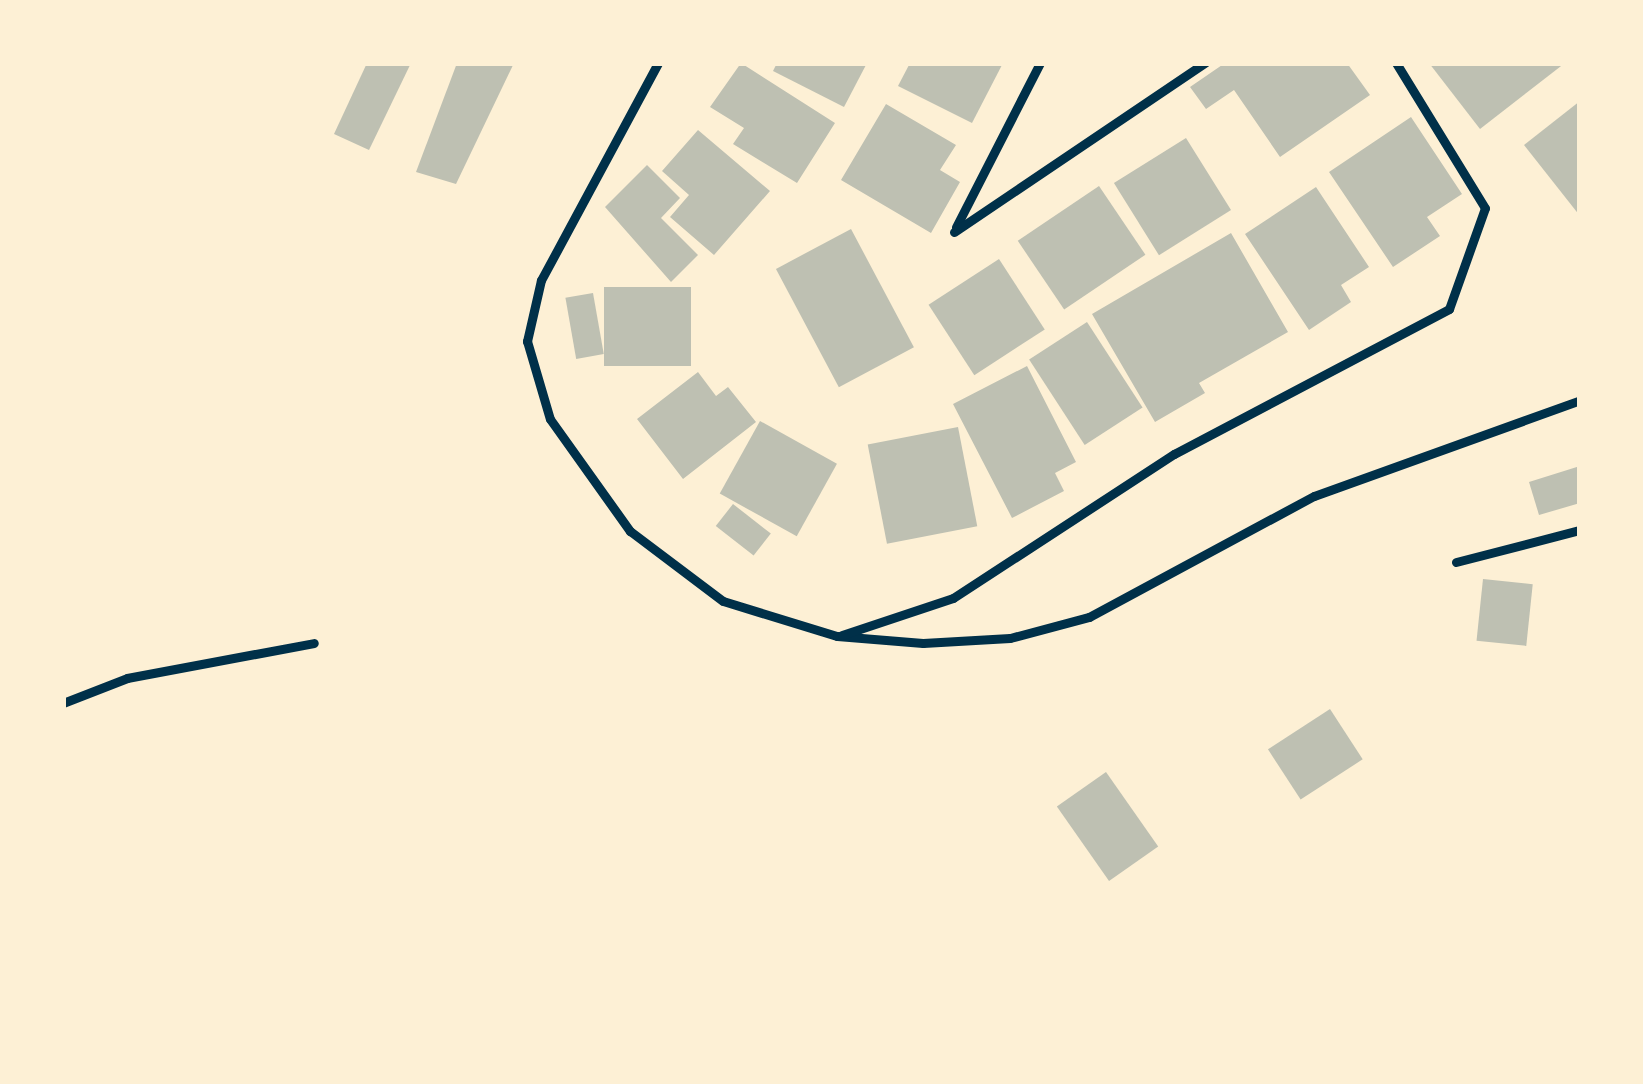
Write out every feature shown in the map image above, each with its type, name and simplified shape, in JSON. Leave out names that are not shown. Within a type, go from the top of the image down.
[{"type":"lane","points":[[658,63],[541,280],[527,341],[550,419],[649,545],[724,601],[837,636],[923,643],[1010,638],[1089,617],[1314,496],[1580,400]]},
{"type":"lane","points":[[1040,63],[954,232],[1205,63]]},
{"type":"lane","points":[[837,636],[953,598],[1174,454],[1450,309],[1485,208],[1396,63]]},
{"type":"lane","points":[[1456,562],[1580,530]]},
{"type":"lane","points":[[63,703],[127,678],[314,643]]},
{"type":"building","points":[[367,63],[411,63],[369,150],[334,134]]},
{"type":"building","points":[[457,63],[514,63],[456,184],[416,172]]},
{"type":"building","points":[[741,63],[835,123],[797,183],[733,144],[744,128],[710,107]]},
{"type":"building","points":[[777,63],[867,63],[844,107],[773,71]]},
{"type":"building","points":[[910,63],[1003,63],[972,123],[898,86]]},
{"type":"building","points":[[1225,63],[1347,63],[1370,95],[1280,157],[1234,90],[1206,109],[1190,87]]},
{"type":"building","points":[[1429,63],[1565,63],[1480,129]]},
{"type":"building","points":[[1580,101],[1580,216],[1524,145]]},
{"type":"building","points":[[886,104],[956,145],[940,170],[960,182],[931,233],[841,180]]},
{"type":"building","points":[[1411,117],[1462,194],[1427,217],[1440,236],[1393,267],[1329,172]]},
{"type":"building","points":[[698,130],[770,191],[714,255],[670,217],[689,195],[662,171]]},
{"type":"building","points":[[1186,138],[1231,210],[1159,255],[1114,183]]},
{"type":"building","points":[[647,165],[680,198],[661,218],[698,255],[671,282],[605,207]]},
{"type":"building","points":[[1099,186],[1145,255],[1064,310],[1018,241]]},
{"type":"building","points":[[1316,187],[1369,267],[1341,285],[1351,302],[1309,330],[1245,234]]},
{"type":"building","points":[[851,229],[914,347],[839,387],[776,269]]},
{"type":"building","points":[[1231,233],[1288,332],[1199,383],[1205,393],[1155,422],[1092,314]]},
{"type":"building","points":[[999,259],[1045,329],[974,375],[929,305]]},
{"type":"building","points":[[604,287],[691,287],[691,366],[604,366]]},
{"type":"building","points":[[593,293],[604,354],[576,359],[565,298]]},
{"type":"building","points":[[1087,322],[1143,408],[1085,445],[1029,360]]},
{"type":"building","points":[[1027,366],[1076,462],[1055,473],[1064,491],[1012,518],[953,404]]},
{"type":"building","points":[[698,372],[716,396],[728,387],[756,422],[683,479],[637,419]]},
{"type":"building","points":[[760,421],[837,464],[797,536],[720,494]]},
{"type":"building","points":[[958,427],[977,526],[887,544],[868,445]]},
{"type":"building","points":[[1580,466],[1580,503],[1539,515],[1529,482]]},
{"type":"building","points":[[733,504],[771,534],[754,556],[716,526]]},
{"type":"building","points":[[1483,579],[1533,584],[1526,646],[1477,641]]},
{"type":"building","points":[[1330,709],[1363,759],[1301,800],[1268,749]]},
{"type":"building","points":[[1106,772],[1158,847],[1109,881],[1057,806]]}]
